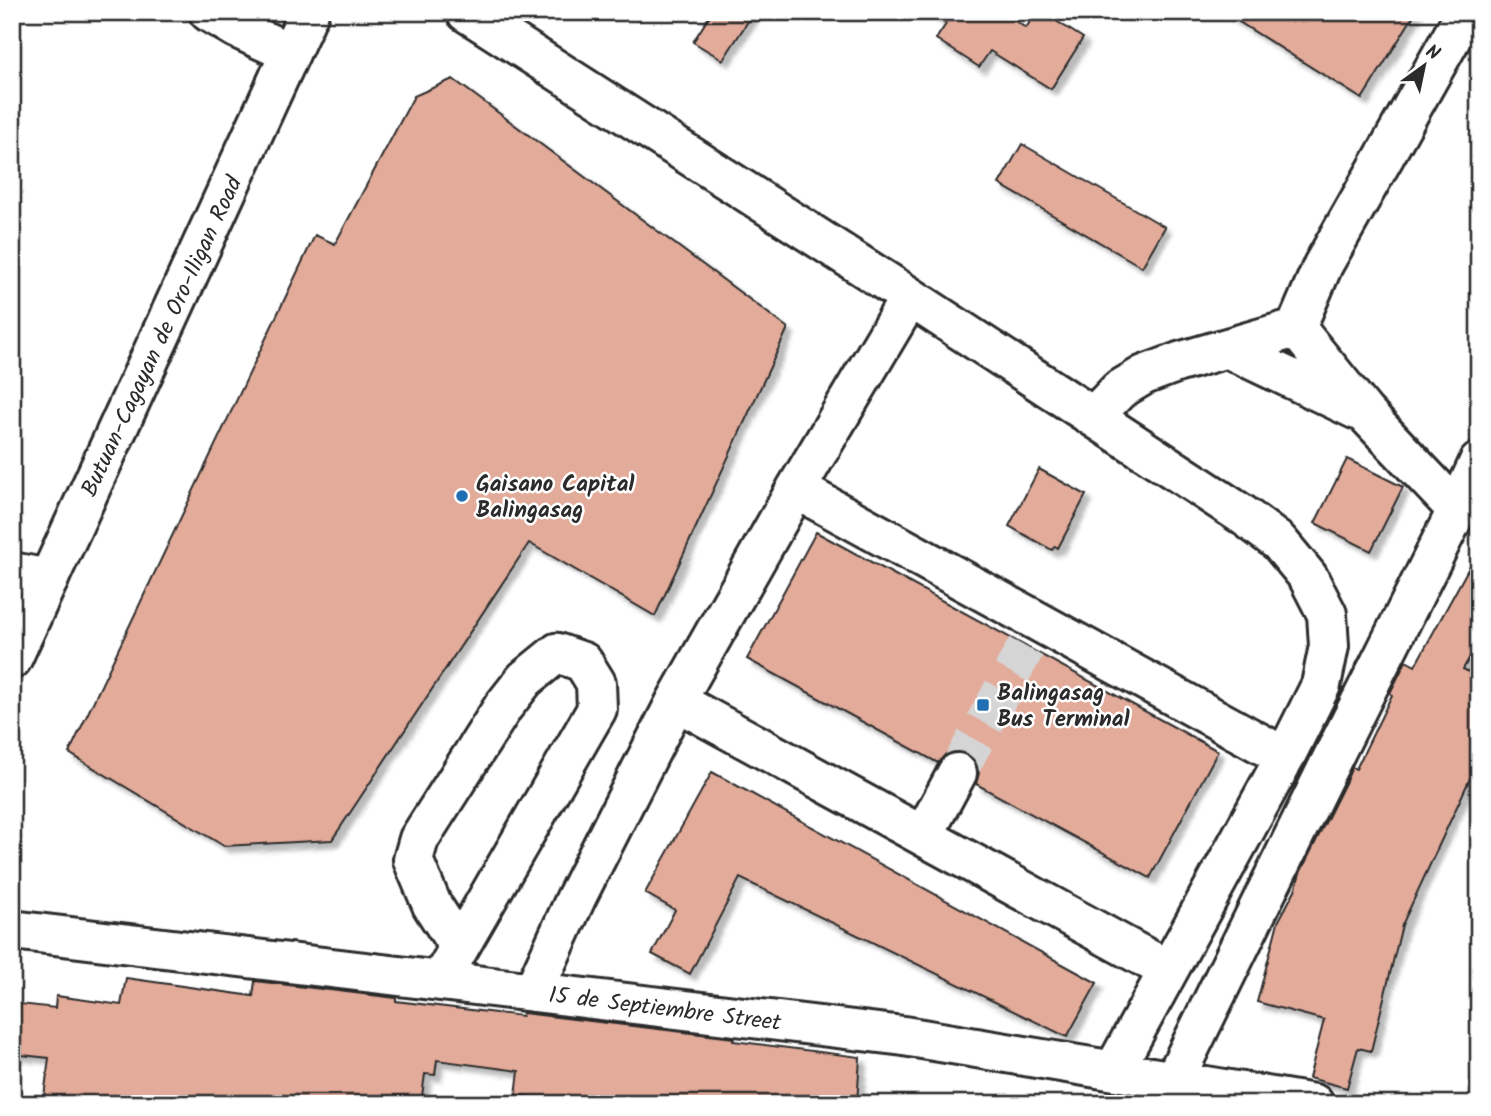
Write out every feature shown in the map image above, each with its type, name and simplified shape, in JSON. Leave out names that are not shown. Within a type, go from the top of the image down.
[{"type":"main road","points":[[209,12],[290,53]]},
{"type":"main road","name":"Butuan-Cagayan de Oro-Iligan Road","points":[[12,659],[309,12]]},
{"type":"main road","points":[[466,12],[910,297],[1252,522],[1279,542],[1308,577],[1327,614],[1329,646],[1321,685],[1285,757],[1114,1070]]},
{"type":"main road","points":[[1296,328],[1323,265],[1466,12]]},
{"type":"main road","points":[[533,992],[576,898],[676,701],[796,489],[910,297]]},
{"type":"main road","points":[[1093,417],[1119,390],[1144,375],[1296,328]]},
{"type":"main road","points":[[1296,328],[1365,413],[1457,510]]},
{"type":"main road","points":[[1227,348],[1365,413]]},
{"type":"main road","points":[[1174,1080],[1479,462]]},
{"type":"main road","points":[[796,489],[1032,635],[1285,757]]},
{"type":"main road","points":[[12,572],[49,579]]},
{"type":"main road","points":[[440,981],[597,709],[596,682],[583,662],[557,653],[526,678],[503,707],[419,839],[413,860],[432,905],[459,947]]},
{"type":"main road","points":[[676,701],[1168,970]]},
{"type":"main road","points":[[923,836],[957,773]]},
{"type":"main road","name":"15 de Septiembre Street","points":[[12,930],[904,1036],[1314,1104]]},
{"type":"building","points":[[712,12],[754,12],[723,60],[693,42]]},
{"type":"building","points":[[928,12],[1015,12],[1011,18],[1026,28],[1036,12],[1042,12],[1083,38],[1051,89],[990,51],[979,67],[936,39],[946,24]]},
{"type":"building","points":[[1223,12],[1416,12],[1362,99]]},
{"type":"building","points":[[453,79],[788,328],[655,616],[529,543],[332,840],[224,846],[69,753],[315,235],[335,244],[414,96]]},
{"type":"building","points":[[1022,144],[1165,227],[1142,267],[999,184]]},
{"type":"building","points":[[1347,459],[1403,487],[1371,551],[1315,523]]},
{"type":"building","points":[[1039,469],[1086,495],[1058,548],[1055,546],[1052,550],[1009,526]]},
{"type":"building","name":"Balingasag Bus Terminal","points":[[816,532],[1218,751],[1150,878],[976,784],[979,773],[976,762],[967,753],[956,751],[946,754],[938,763],[747,659]]},
{"type":"building","points":[[1479,549],[1479,641],[1463,669],[1479,677],[1479,759],[1402,925],[1371,1051],[1358,1048],[1347,1088],[1309,1078],[1324,1020],[1257,1002],[1278,922],[1352,767],[1356,769],[1406,661],[1415,666]]},
{"type":"building","points":[[712,772],[1097,983],[1067,1037],[740,878],[690,974],[652,954],[675,910],[645,893]]},
{"type":"building","points":[[126,978],[253,996],[255,981],[522,1016],[523,1013],[734,1038],[733,1041],[860,1057],[857,1104],[547,1104],[548,1099],[516,1095],[519,1071],[437,1060],[435,1075],[425,1074],[421,1104],[43,1104],[49,1058],[12,1054],[12,1003],[55,1008],[56,996],[121,1005]]},
{"type":"tunnel","points":[[957,773],[1026,647]]},
{"type":"place","name":"Gaisano Capital Balingasag","points":[[462,496]]},
{"type":"place","name":"Balingasag Bus Terminal","points":[[983,705]]}]
